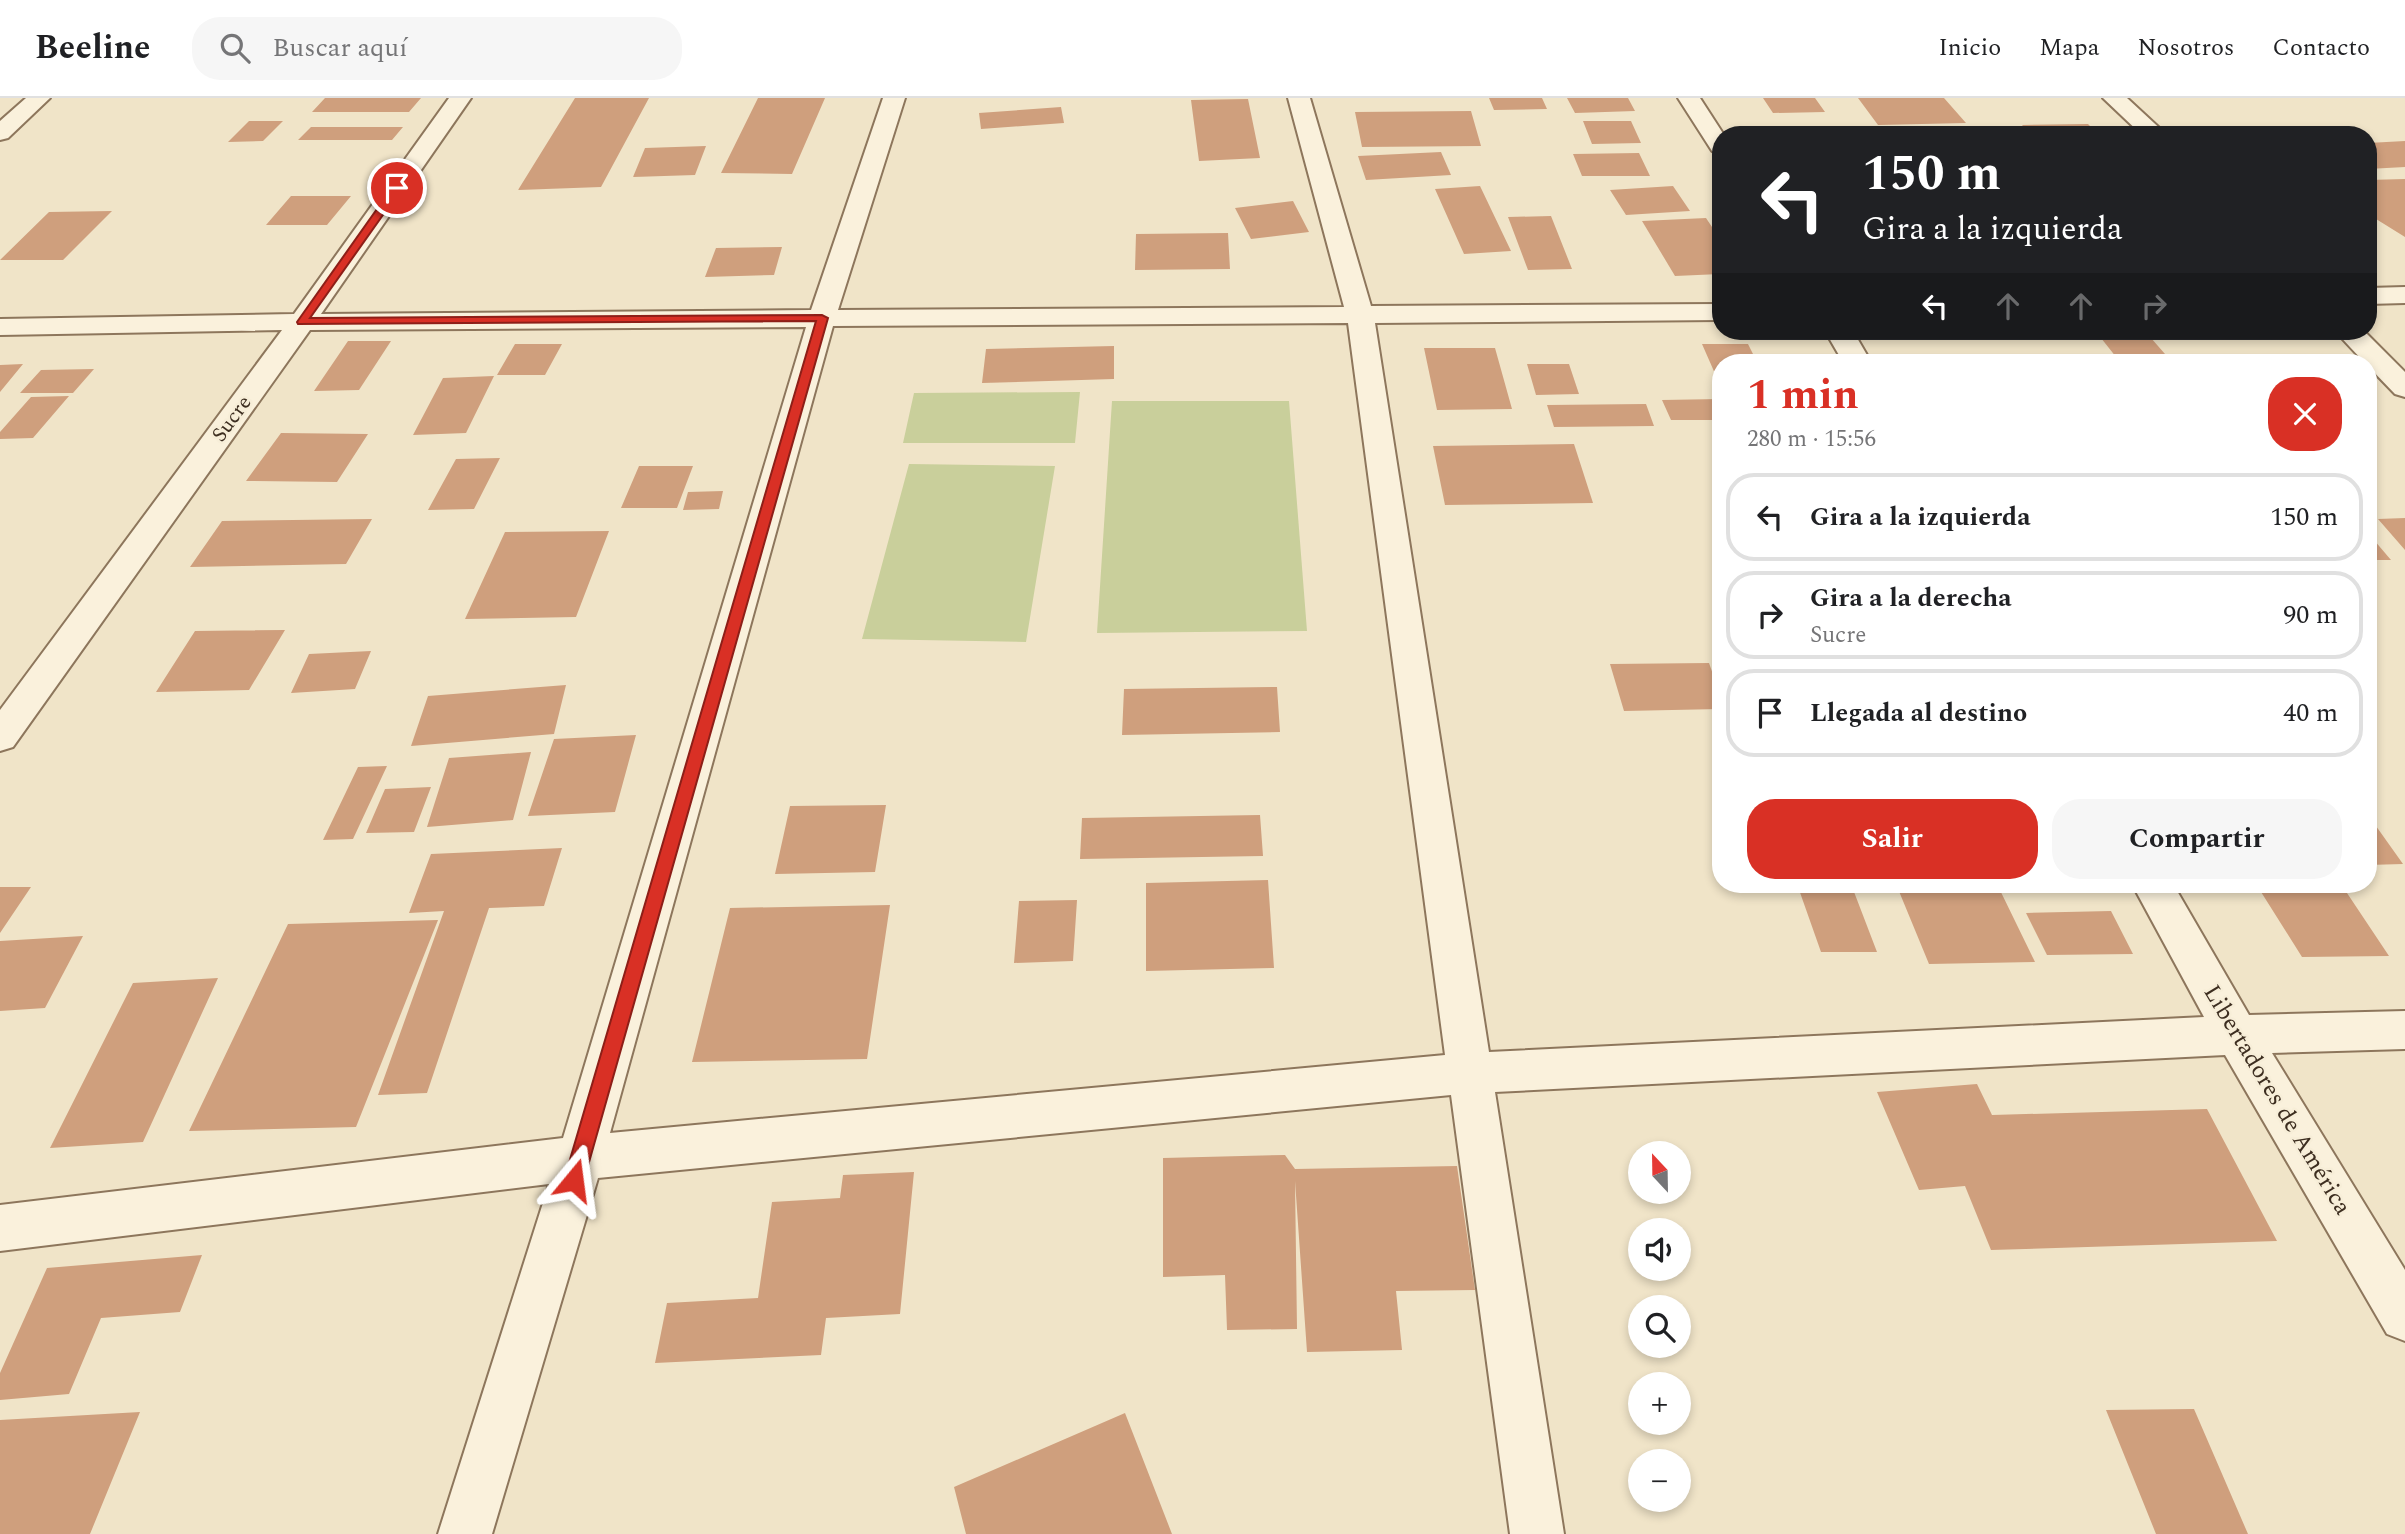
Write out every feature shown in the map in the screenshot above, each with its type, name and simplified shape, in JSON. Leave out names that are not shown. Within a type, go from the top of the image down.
[{"type":"street","points":[[0,133],[39,98]]},
{"type":"street","name":"Sucre","points":[[0,737],[302,322],[460,98]]},
{"type":"street","points":[[465,1534],[580,1158],[822,318],[894,98]]},
{"type":"street","points":[[1299,98],[1360,315],[1537,1534]]},
{"type":"street","points":[[1689,98],[1712,134]]},
{"type":"street","points":[[2114,98],[2146,126]]},
{"type":"street","points":[[2377,296],[2405,295]]},
{"type":"street","points":[[0,327],[302,322],[1712,312]]},
{"type":"street","points":[[2358,340],[2372,354]]},
{"type":"street","points":[[2377,360],[2405,388]]},
{"type":"street","name":"Libertadores de América","points":[[2157,893],[2237,1035],[2405,1316]]},
{"type":"street","points":[[0,1228],[580,1158],[1471,1073],[2237,1035],[2405,1030]]},
{"type":"green space","points":[[1080,392],[1075,443],[903,443],[914,393]]},
{"type":"green space","points":[[1112,401],[1289,401],[1307,631],[1097,633]]},
{"type":"green space","points":[[909,464],[1055,466],[1026,642],[862,639]]},
{"type":"building","points":[[325,98],[421,98],[409,112],[312,112]]},
{"type":"building","points":[[575,98],[649,98],[601,187],[518,190]]},
{"type":"building","points":[[758,98],[825,98],[792,174],[721,173]]},
{"type":"building","points":[[1489,98],[1542,98],[1547,109],[1494,110]]},
{"type":"building","points":[[1567,98],[1628,98],[1635,111],[1575,113]]},
{"type":"building","points":[[1763,98],[1815,98],[1825,112],[1773,113]]},
{"type":"building","points":[[1858,98],[1944,98],[1966,123],[1878,125]]},
{"type":"building","points":[[1248,99],[1260,158],[1199,161],[1191,100]]},
{"type":"building","points":[[1061,107],[1064,123],[981,129],[979,113]]},
{"type":"building","points":[[1471,111],[1481,146],[1362,147],[1355,112]]},
{"type":"building","points":[[249,121],[283,121],[263,141],[228,142]]},
{"type":"building","points":[[1583,121],[1631,121],[1641,143],[1592,144]]},
{"type":"building","points":[[2088,124],[2090,126],[2023,126]]},
{"type":"building","points":[[311,127],[403,127],[392,140],[298,140]]},
{"type":"building","points":[[2405,141],[2405,167],[2377,169],[2377,143]]},
{"type":"building","points":[[706,146],[695,175],[633,177],[645,148]]},
{"type":"building","points":[[1441,152],[1451,175],[1366,180],[1358,156]]},
{"type":"building","points":[[1639,153],[1650,176],[1582,176],[1573,154]]},
{"type":"building","points":[[2405,179],[2405,237],[2377,220],[2377,180]]},
{"type":"building","points":[[1480,186],[1511,251],[1464,254],[1435,189]]},
{"type":"building","points":[[1673,186],[1690,211],[1626,215],[1610,190]]},
{"type":"building","points":[[291,196],[351,196],[327,225],[266,225]]},
{"type":"building","points":[[1293,201],[1309,232],[1251,239],[1235,208]]},
{"type":"building","points":[[112,211],[63,260],[0,260],[49,212]]},
{"type":"building","points":[[1551,216],[1572,269],[1528,270],[1508,217]]},
{"type":"building","points":[[1706,218],[1712,227],[1712,274],[1675,276],[1642,221]]},
{"type":"building","points":[[1228,233],[1230,269],[1135,270],[1136,234]]},
{"type":"building","points":[[782,247],[774,275],[705,277],[716,248]]},
{"type":"building","points":[[2103,340],[2153,340],[2165,354],[2114,354]]},
{"type":"building","points":[[348,341],[391,341],[359,390],[314,391]]},
{"type":"building","points":[[515,344],[562,344],[545,375],[497,375]]},
{"type":"building","points":[[1702,344],[1748,344],[1753,354],[1712,354],[1712,367]]},
{"type":"building","points":[[1114,346],[1114,379],[982,383],[986,349]]},
{"type":"building","points":[[1424,348],[1495,348],[1512,409],[1437,410]]},
{"type":"building","points":[[23,364],[0,392],[0,365]]},
{"type":"building","points":[[1527,364],[1569,364],[1579,394],[1536,395]]},
{"type":"building","points":[[94,369],[73,393],[20,393],[41,370]]},
{"type":"building","points":[[494,376],[466,433],[413,435],[443,378]]},
{"type":"building","points":[[69,396],[33,438],[0,439],[0,432],[31,397]]},
{"type":"building","points":[[1712,399],[1712,420],[1671,420],[1662,400]]},
{"type":"building","points":[[1646,404],[1654,426],[1554,427],[1547,405]]},
{"type":"building","points":[[281,433],[368,434],[337,482],[246,481]]},
{"type":"building","points":[[1574,444],[1593,503],[1445,505],[1433,446]]},
{"type":"building","points":[[500,458],[474,509],[428,510],[456,459]]},
{"type":"building","points":[[639,466],[693,466],[677,508],[621,508]]},
{"type":"building","points":[[723,491],[719,509],[683,510],[688,492]]},
{"type":"building","points":[[2405,518],[2405,550],[2378,519]]},
{"type":"building","points":[[372,519],[346,564],[190,567],[222,521]]},
{"type":"building","points":[[609,531],[576,617],[465,619],[505,532]]},
{"type":"building","points":[[2377,544],[2391,560],[2377,560]]},
{"type":"building","points":[[285,630],[249,690],[156,692],[195,631]]},
{"type":"building","points":[[371,651],[355,689],[291,693],[309,654]]},
{"type":"building","points":[[1709,663],[1712,671],[1712,709],[1624,711],[1610,664]]},
{"type":"building","points":[[566,685],[554,734],[411,746],[428,696]]},
{"type":"building","points":[[1277,687],[1280,732],[1122,735],[1124,689]]},
{"type":"building","points":[[636,735],[615,812],[528,816],[554,739]]},
{"type":"building","points":[[531,752],[513,820],[427,827],[449,758]]},
{"type":"building","points":[[387,766],[353,839],[323,840],[358,767]]},
{"type":"building","points":[[431,787],[414,832],[366,833],[385,789]]},
{"type":"building","points":[[886,805],[875,872],[775,874],[790,806]]},
{"type":"building","points":[[1260,815],[1263,856],[1080,859],[1082,818]]},
{"type":"building","points":[[2377,827],[2403,864],[2377,865]]},
{"type":"building","points":[[562,848],[544,906],[489,908],[427,1093],[378,1095],[444,911],[409,913],[431,854]]},
{"type":"building","points":[[1268,880],[1274,968],[1146,971],[1146,883]]},
{"type":"building","points":[[0,887],[31,887],[0,933]]},
{"type":"building","points":[[1800,893],[1854,893],[1877,952],[1821,952]]},
{"type":"building","points":[[1900,893],[2001,893],[2035,962],[1929,964]]},
{"type":"building","points":[[2262,893],[2347,893],[2389,956],[2302,957]]},
{"type":"building","points":[[1077,900],[1073,961],[1014,963],[1019,901]]},
{"type":"building","points":[[890,905],[867,1059],[692,1062],[730,908]]},
{"type":"building","points":[[2111,911],[2133,954],[2047,955],[2026,913]]},
{"type":"building","points":[[438,920],[356,1127],[189,1131],[288,924]]},
{"type":"building","points":[[83,936],[45,1008],[0,1011],[0,941]]},
{"type":"building","points":[[218,978],[143,1142],[50,1148],[133,983]]},
{"type":"building","points":[[1977,1084],[1992,1115],[2207,1109],[2277,1241],[1991,1250],[1965,1186],[1919,1190],[1877,1092]]},
{"type":"building","points":[[1285,1155],[1295,1169],[1457,1166],[1475,1290],[1396,1291],[1402,1350],[1307,1352],[1295,1181],[1297,1329],[1227,1330],[1225,1275],[1163,1277],[1163,1158]]},
{"type":"building","points":[[914,1172],[900,1314],[826,1318],[821,1355],[655,1363],[667,1303],[758,1298],[772,1202],[840,1198],[843,1175]]},
{"type":"building","points":[[202,1255],[180,1312],[101,1318],[69,1394],[0,1400],[0,1373],[47,1268]]},
{"type":"building","points":[[2194,1409],[2248,1534],[2156,1534],[2106,1410]]},
{"type":"building","points":[[140,1412],[90,1534],[0,1534],[0,1420]]},
{"type":"building","points":[[1125,1413],[1172,1534],[966,1534],[954,1487]]},
{"type":"route","points":[[397,188],[302,322],[822,318],[574,1180]]}]
